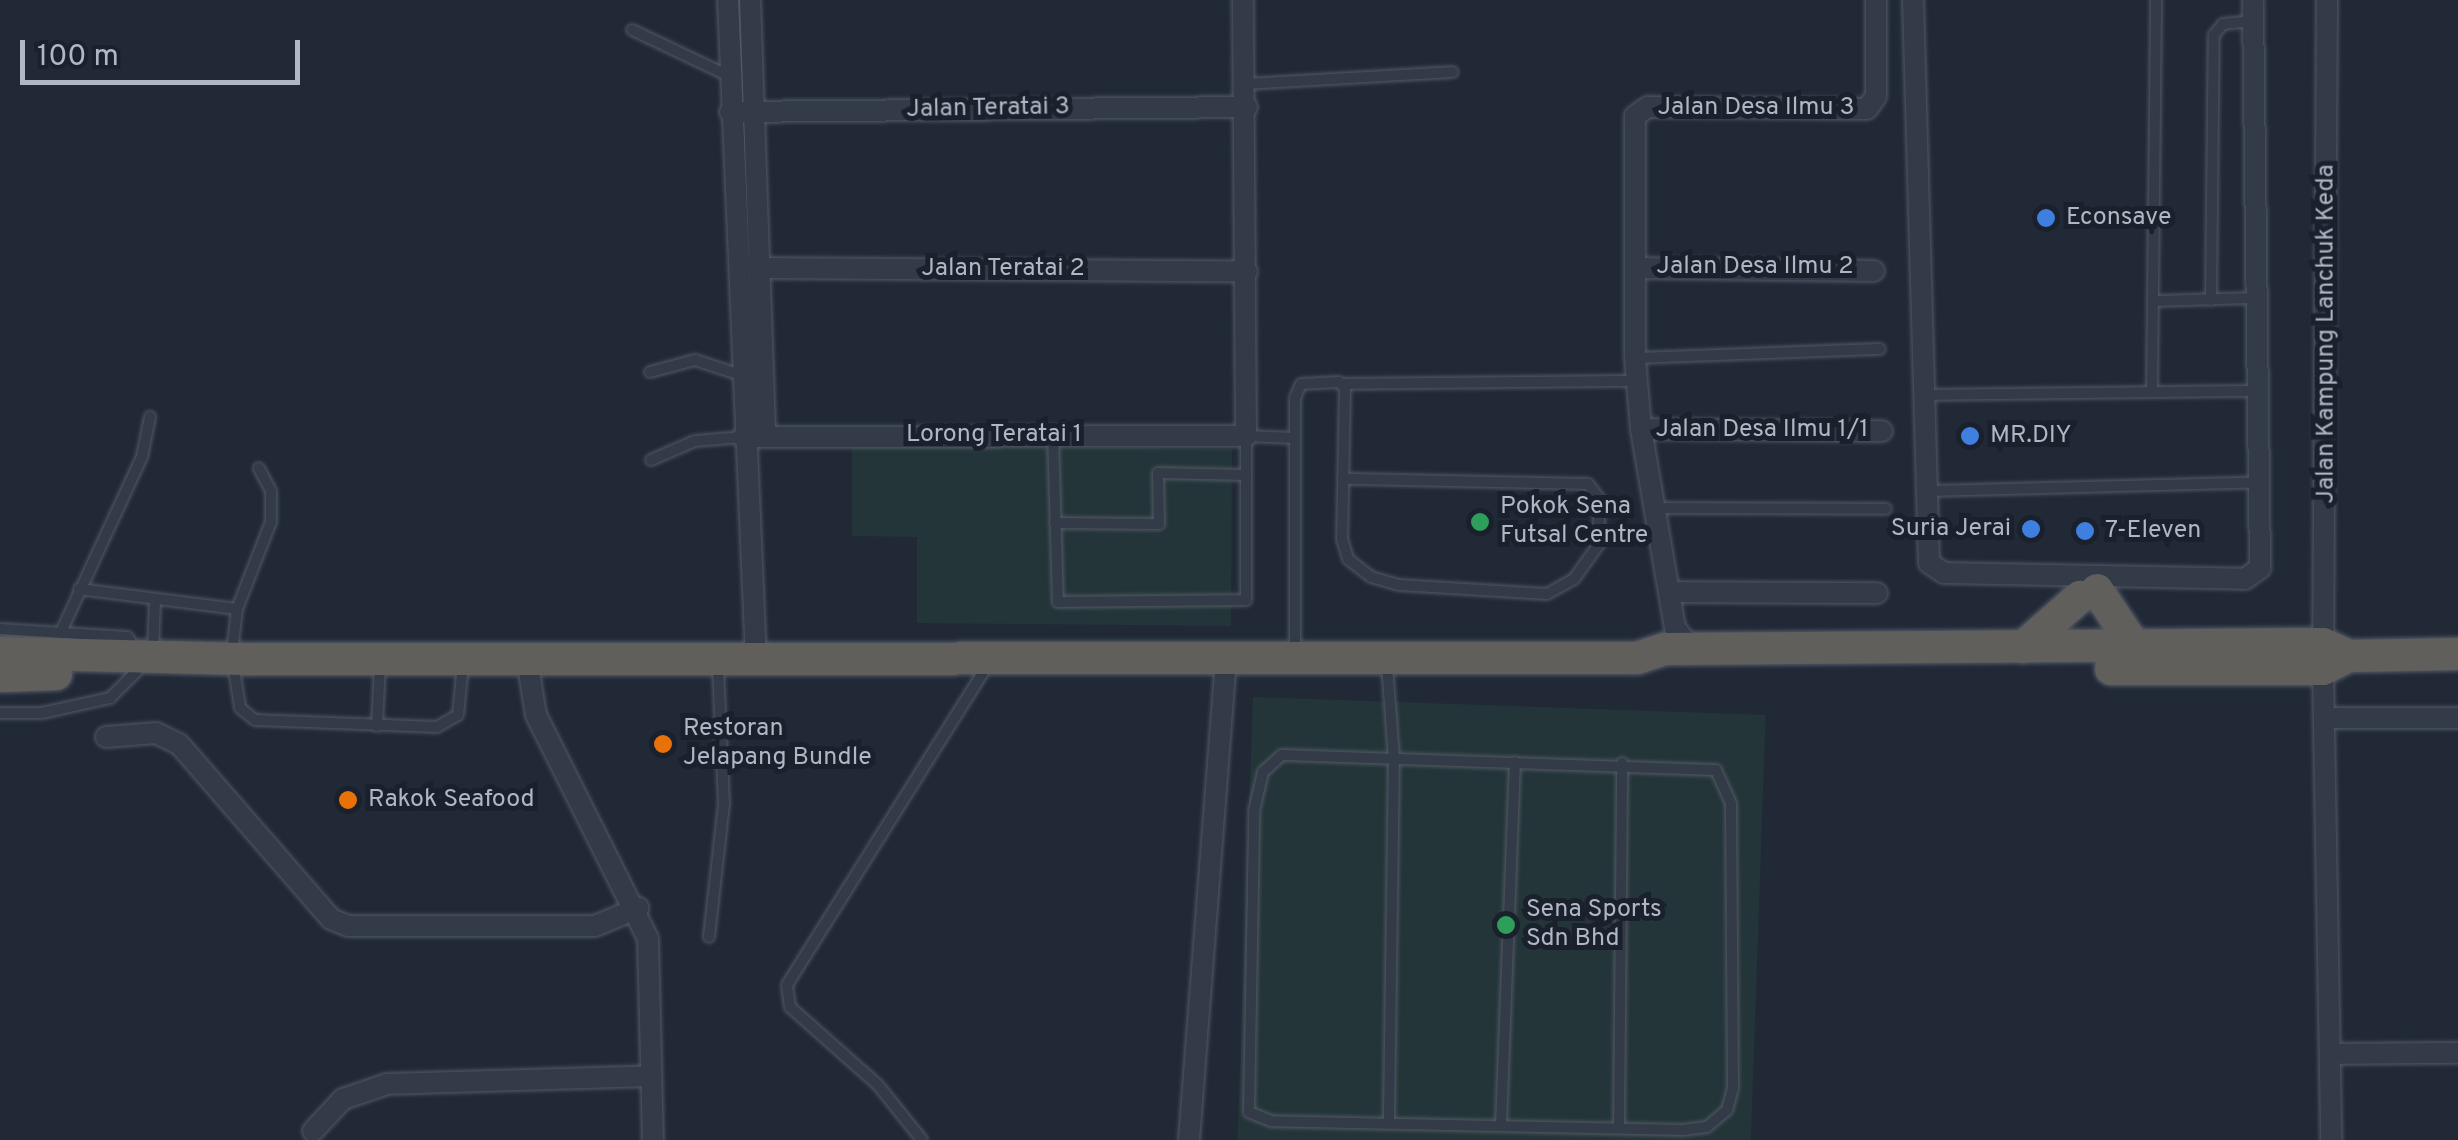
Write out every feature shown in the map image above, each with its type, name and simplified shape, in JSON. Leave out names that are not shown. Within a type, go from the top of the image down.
[{"type":"highway","points":[[2023,646],[2097,587],[2135,647]]},
{"type":"highway","points":[[0,652],[240,661],[1226,659],[1387,658],[1667,646],[2023,646],[2086,657],[2135,647],[2332,656]]},
{"type":"highway","points":[[1667,646],[1658,668],[2086,657],[2458,654]]},
{"type":"highway","points":[[0,676],[142,659]]},
{"type":"street","points":[[728,0],[743,437],[756,659]]},
{"type":"street","points":[[750,0],[765,437]]},
{"type":"street","points":[[1242,0],[1246,84],[1246,436]]},
{"type":"street","name":"Jalan Desa Ilmu 3","points":[[1634,268],[1638,112],[1861,110],[1874,103],[1876,0]]},
{"type":"street","points":[[1913,0],[1926,555],[1939,571],[2056,574],[2097,587]]},
{"type":"street","name":"Jalan Kampung Lanchuk Keda","points":[[2327,0],[2332,656],[2325,718],[2332,1054],[2330,1140]]},
{"type":"street","points":[[2056,574],[2097,587],[2254,574],[2260,568],[2253,11]]},
{"type":"street","name":"Jalan Teratai 3","points":[[730,112],[1246,107]]},
{"type":"street","name":"Jalan Teratai 2","points":[[758,268],[1247,271]]},
{"type":"street","points":[[1634,268],[1641,430],[1650,508],[1669,592],[1667,646]]},
{"type":"street","name":"Jalan Desa Ilmu 2","points":[[1634,268],[1874,271]]},
{"type":"street","name":"Jalan Desa Ilmu 1/1","points":[[1641,430],[1882,431]]},
{"type":"street","name":"Lorong Teratai 1","points":[[743,437],[1246,436]]},
{"type":"street","points":[[2086,657],[2097,587]]},
{"type":"street","points":[[1669,592],[1877,593]]},
{"type":"street","points":[[528,659],[536,716],[638,908],[648,939],[653,1140]]},
{"type":"street","points":[[1190,1140],[1226,659]]},
{"type":"street","points":[[2325,718],[2458,718]]},
{"type":"street","points":[[106,736],[156,733],[179,744],[330,919],[348,926],[595,926],[638,908]]},
{"type":"street","points":[[2332,1054],[2458,1053]]},
{"type":"street","points":[[313,1131],[343,1099],[388,1084],[651,1076]]},
{"type":"lane","points":[[2152,391],[2156,0]]},
{"type":"lane","points":[[2211,300],[2214,35],[2224,24],[2253,11]]},
{"type":"lane","points":[[632,30],[729,76]]},
{"type":"lane","points":[[1246,84],[1453,72]]},
{"type":"lane","points":[[2153,301],[2256,298]]},
{"type":"lane","points":[[1635,358],[1880,348]]},
{"type":"lane","points":[[650,372],[695,360],[742,375]]},
{"type":"lane","points":[[1295,658],[1298,387],[1637,381]]},
{"type":"lane","points":[[1342,384],[1343,478],[1344,549],[1357,569],[1382,582],[1547,594],[1574,579],[1599,544],[1599,498],[1588,484],[1343,478]]},
{"type":"lane","points":[[1923,395],[2258,391]]},
{"type":"lane","points":[[62,632],[142,457],[150,417]]},
{"type":"lane","points":[[1053,435],[1058,602],[1246,600],[1246,436],[1295,438]]},
{"type":"lane","points":[[651,460],[694,441],[743,437]]},
{"type":"lane","points":[[259,468],[268,479],[271,522],[237,609],[240,708],[255,720],[376,726],[449,724],[465,687],[463,659]]},
{"type":"lane","points":[[1055,524],[1159,524],[1158,473],[1246,475]]},
{"type":"lane","points":[[1925,491],[2258,482]]},
{"type":"lane","points":[[1650,508],[1886,509]]},
{"type":"lane","points":[[79,589],[237,609]]},
{"type":"lane","points":[[0,712],[42,714],[110,698],[142,659],[155,600]]},
{"type":"lane","points":[[0,629],[128,637],[142,659]]},
{"type":"lane","points":[[1387,658],[1394,758],[1389,1124]]},
{"type":"lane","points":[[376,726],[380,659]]},
{"type":"lane","points":[[708,936],[724,804],[718,659]]},
{"type":"lane","points":[[922,1140],[867,1074],[793,1010],[787,985],[992,659]]},
{"type":"lane","points":[[1282,754],[1515,762],[1702,766],[1716,770],[1728,788],[1733,1088],[1727,1110],[1708,1127],[1263,1120],[1245,1105],[1254,811],[1263,772],[1282,754]]},
{"type":"lane","points":[[1502,1126],[1515,762]]},
{"type":"lane","points":[[1618,1128],[1622,763]]},
{"type":"shaded area","points":[[852,445],[1232,449],[1231,626],[917,623],[917,537],[852,536]]},
{"type":"shaded area","name":"Sena Sports Sdn Bhd","points":[[1253,697],[1766,715],[1751,1140],[1238,1140]]},
{"type":"place","name":"Econsave","points":[[2046,218]]},
{"type":"place","name":"MR.DIY","points":[[1970,436]]},
{"type":"place","name":"Pokok Sena Futsal Centre","points":[[1480,522]]},
{"type":"place","name":"Suria Jerai","points":[[2031,529]]},
{"type":"place","name":"7-Eleven","points":[[2085,531]]},
{"type":"place","name":"Restoran Jelapang Bundle","points":[[663,744]]},
{"type":"place","name":"Rakok Seafood","points":[[348,800]]},
{"type":"place","name":"Sena Sports Sdn Bhd","points":[[1506,925]]}]
